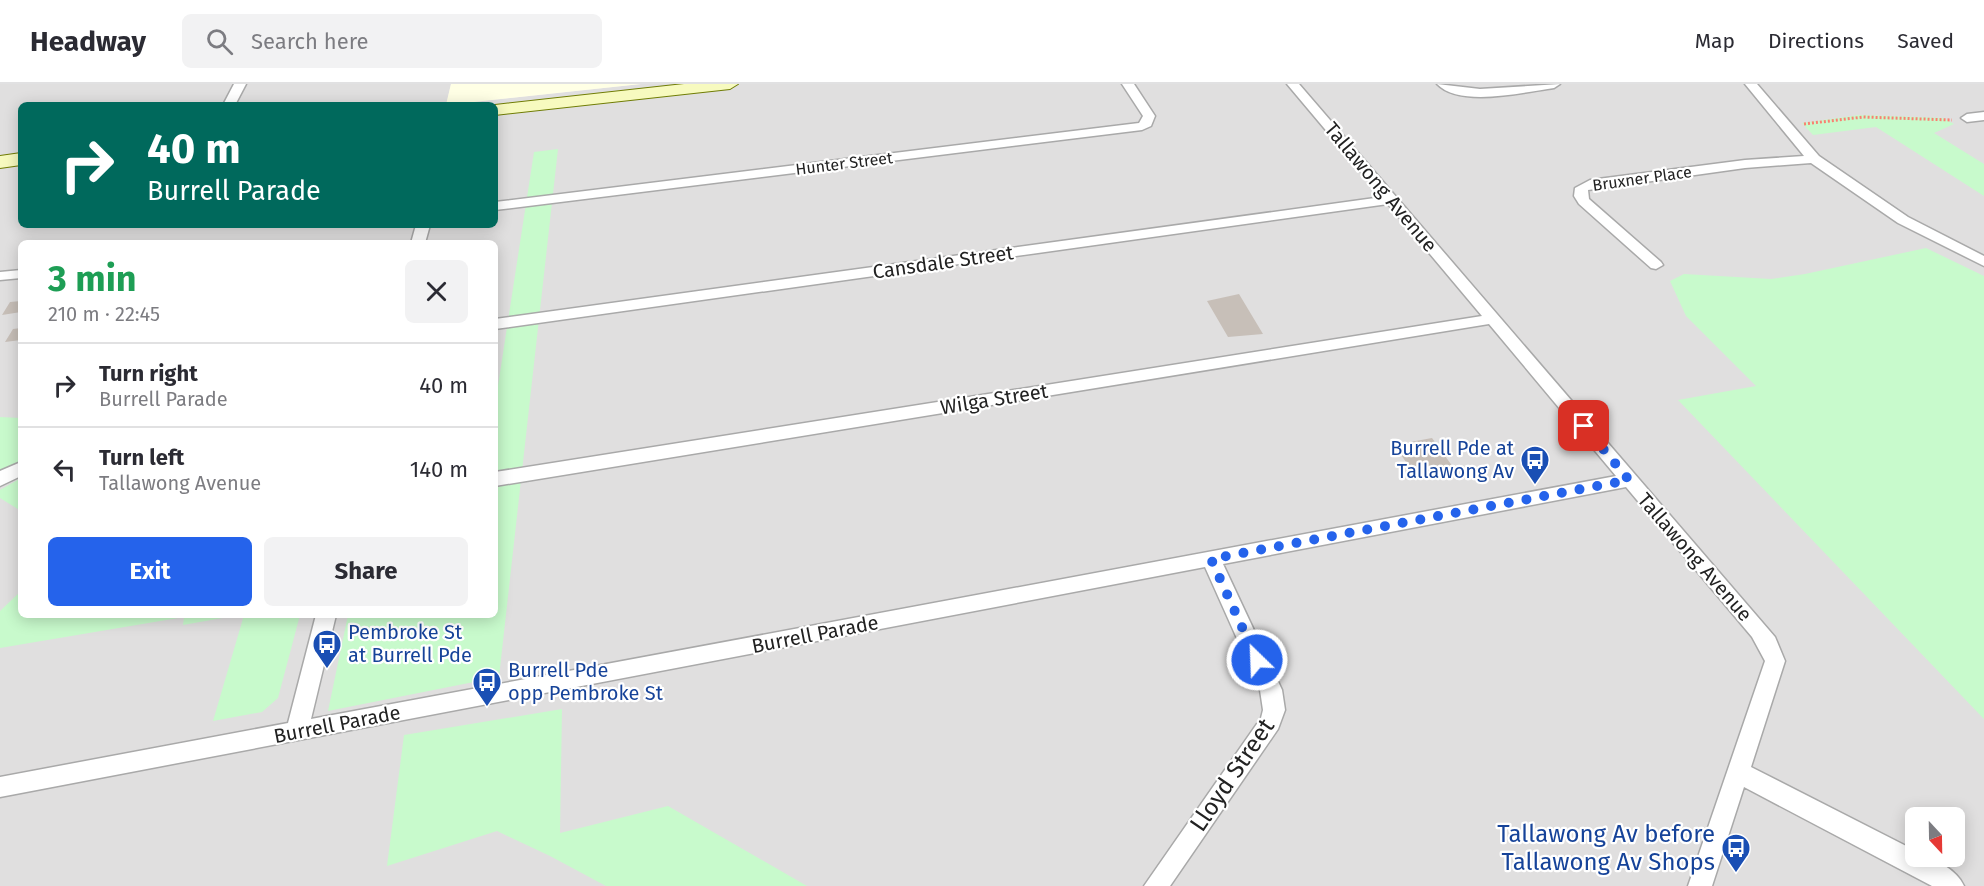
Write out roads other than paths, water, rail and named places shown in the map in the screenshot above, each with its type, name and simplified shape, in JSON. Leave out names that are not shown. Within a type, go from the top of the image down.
[{"type":"street","points":[[231,102],[240,84]]},
{"type":"street","points":[[498,110],[730,84]]},
{"type":"street","name":"Hunter Street","points":[[498,206],[1136,127],[1147,123],[1149,116],[1128,84]]},
{"type":"street","name":"Tallawong Avenue","points":[[1293,84],[1759,631],[1774,653],[1774,661],[1700,886]]},
{"type":"street","points":[[1443,84],[1454,91],[1469,93],[1554,84]]},
{"type":"street","points":[[1751,84],[1814,159],[1894,215],[1984,262]]},
{"type":"street","points":[[1967,118],[1984,116]]},
{"type":"street","name":"Bruxner Place","points":[[1656,265],[1584,201],[1581,196],[1582,189],[1590,184],[1674,173],[1814,159]]},
{"type":"street","name":"Cansdale Street","points":[[498,324],[1391,200]]},
{"type":"street","points":[[0,276],[18,274]]},
{"type":"street","name":"Wilga Street","points":[[498,479],[1493,319]]},
{"type":"street","points":[[0,479],[18,470]]},
{"type":"street","name":"Burrell Parade","points":[[0,787],[1629,480]]},
{"type":"street","name":"Lloyd Street","points":[[1156,886],[1270,722],[1274,710],[1271,690],[1211,559]]},
{"type":"street","points":[[297,731],[325,618]]},
{"type":"street","points":[[1738,772],[1935,874],[1952,886]]},
{"type":"place","name":"Burrell Pde at Tallawong Av","points":[[1535,486]]},
{"type":"place","name":"Pembroke St at Burrell Pde","points":[[327,670]]},
{"type":"place","name":"Burrell Pde opp Pembroke St","points":[[487,708]]},
{"type":"place","name":"Tallawong Av before Tallawong Av Shops","points":[[1736,874]]}]
